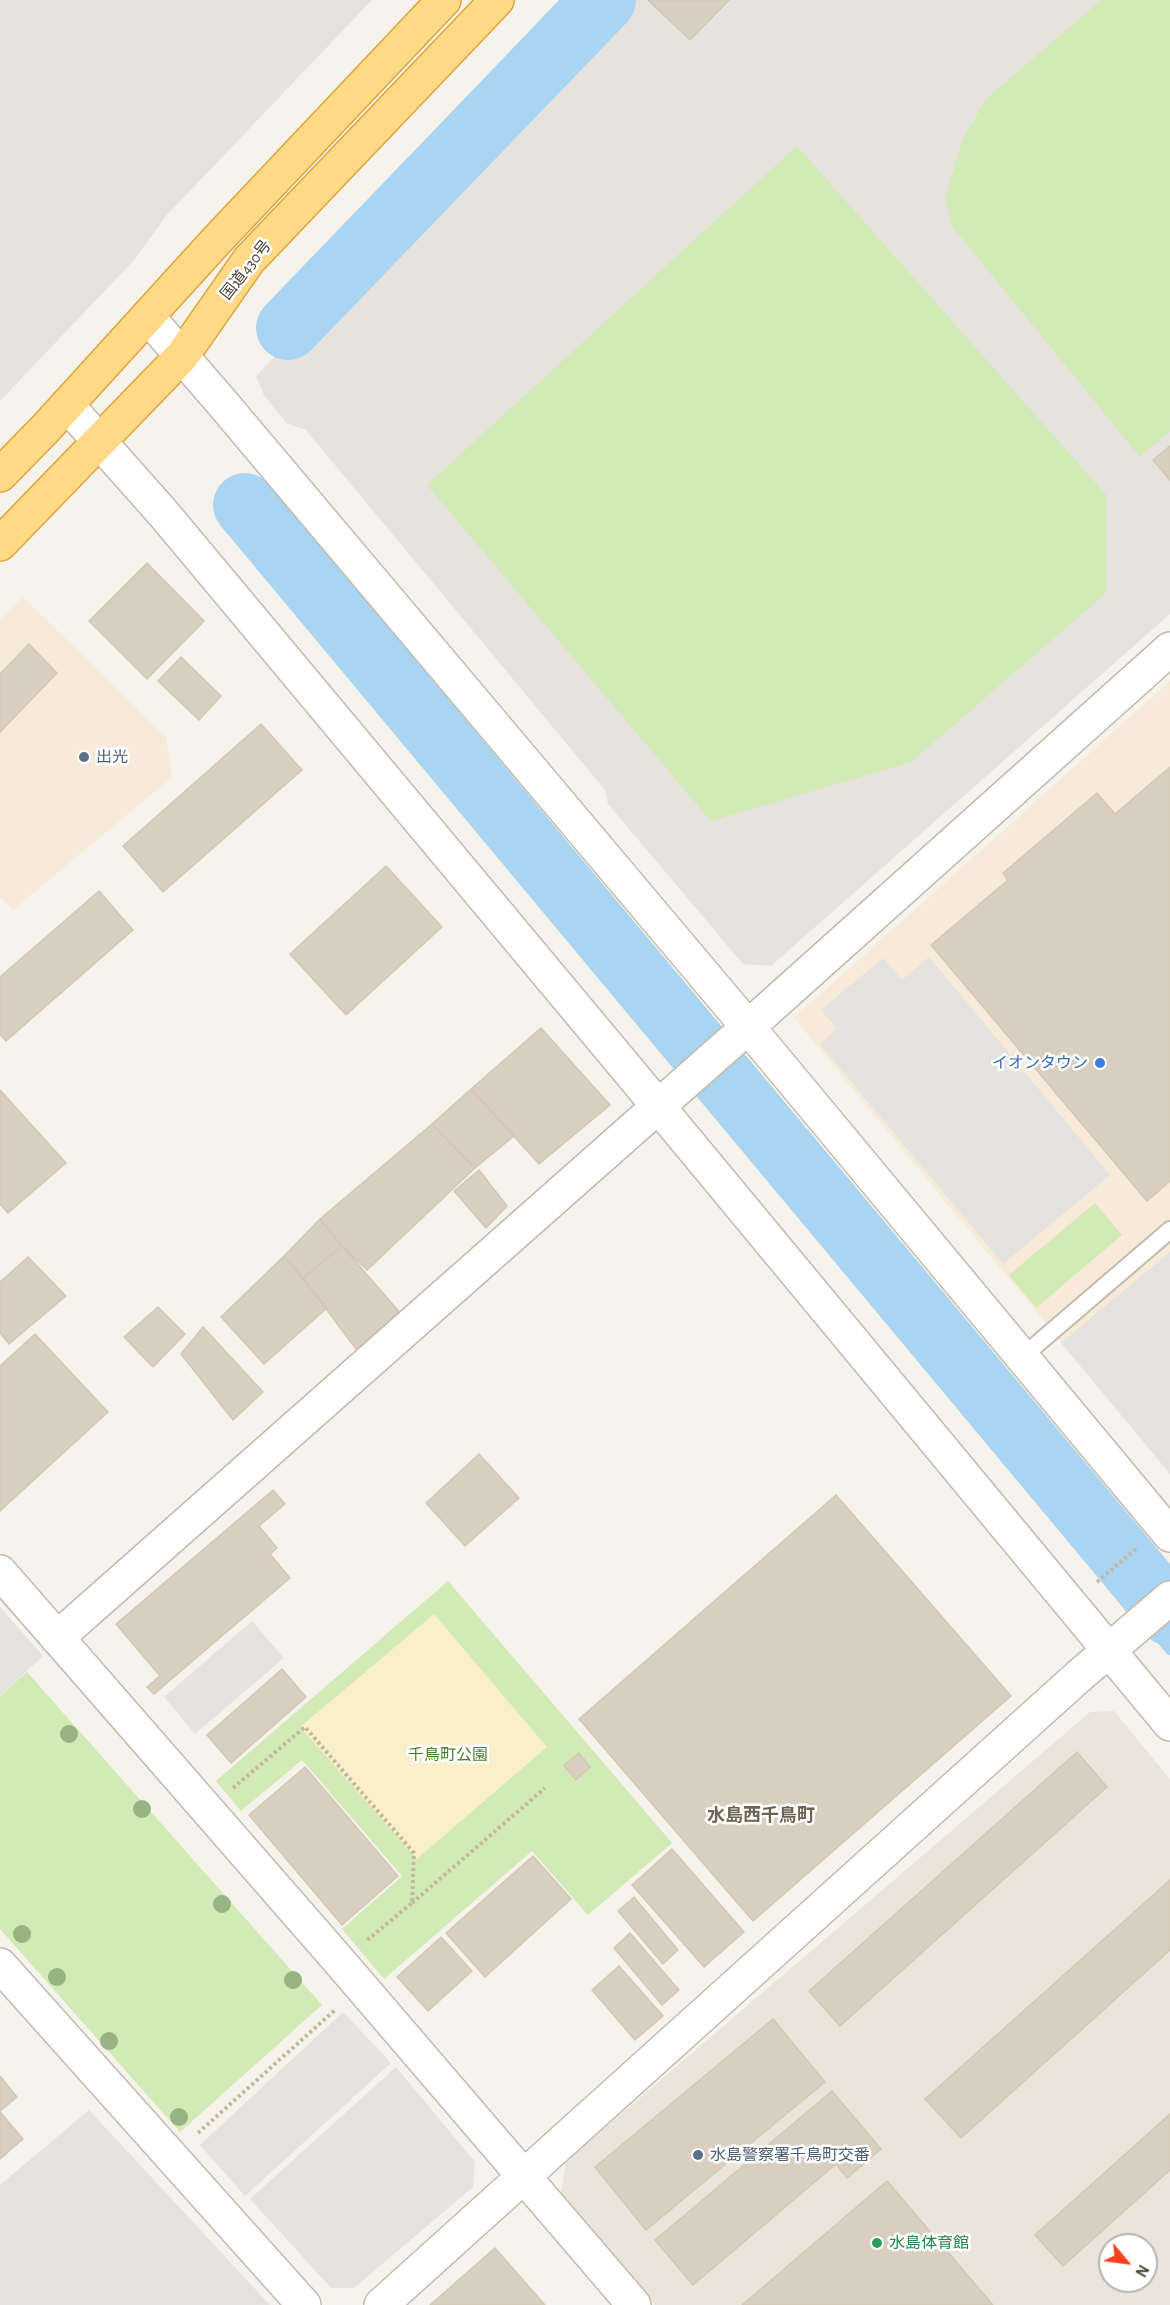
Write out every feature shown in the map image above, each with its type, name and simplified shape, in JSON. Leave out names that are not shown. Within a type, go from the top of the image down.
[{"type":"highway","points":[[0,475],[444,0]]},
{"type":"highway","name":"国道430号","points":[[0,544],[182,356],[249,260],[497,0]]},
{"type":"street","points":[[148,317],[748,1027],[1170,1535]]},
{"type":"street","points":[[67,405],[101,441],[658,1106],[1170,1724]]},
{"type":"street","points":[[57,1638],[748,1027],[1170,649]]},
{"type":"street","points":[[0,1572],[340,1962],[634,2305]]},
{"type":"street","points":[[381,2305],[1109,1650],[1170,1598]]},
{"type":"street","points":[[0,1965],[304,2305]]},
{"type":"lane","points":[[1022,1357],[1170,1230]]},
{"type":"path","points":[[1095,1584],[1138,1548]]},
{"type":"path","points":[[207,1810],[305,1727],[414,1852],[412,1903]]},
{"type":"path","points":[[340,1962],[546,1788]]},
{"type":"path","points":[[192,2138],[338,2007]]},
{"type":"shaded area","points":[[0,0],[372,0],[166,216],[135,259],[0,401]]},
{"type":"shaded area","points":[[619,0],[1170,0],[1170,614],[771,966],[743,964],[608,804],[605,790],[306,430],[286,423],[264,395],[256,376]]},
{"type":"shaded area","name":"出光","points":[[23,597],[166,737],[172,777],[13,910],[0,897],[0,620]]},
{"type":"shaded area","points":[[1170,681],[1170,1474],[794,1018]]},
{"type":"shaded area","points":[[929,957],[1110,1175],[1003,1264],[820,1044],[837,1029],[821,1010],[883,958],[902,980]]},
{"type":"shaded area","points":[[1170,1252],[1170,1474],[1061,1343]]},
{"type":"shaded area","points":[[0,1607],[43,1656],[0,1696]]},
{"type":"shaded area","points":[[252,1621],[284,1658],[195,1734],[164,1697]]},
{"type":"shaded area","points":[[1114,1711],[1170,1779],[1170,2305],[655,2305],[561,2194],[566,2161],[1090,1712]]},
{"type":"shaded area","points":[[343,2012],[391,2063],[245,2196],[200,2145]]},
{"type":"shaded area","points":[[396,2067],[475,2162],[473,2187],[354,2288],[331,2288],[250,2199]]},
{"type":"shaded area","points":[[89,2110],[270,2305],[0,2305],[0,2185]]},
{"type":"green space","points":[[1101,0],[1170,0],[1170,431],[1140,457],[952,226],[945,197],[963,139],[986,99]]},
{"type":"green space","points":[[797,146],[1106,495],[1106,593],[911,762],[711,821],[427,485]]},
{"type":"green space","points":[[1095,1203],[1122,1235],[1036,1308],[1009,1275]]},
{"type":"green space","name":"千鳥町公園","points":[[448,1581],[672,1843],[588,1915],[532,1851],[384,1979],[342,1929],[402,1876],[302,1760],[241,1811],[216,1781]]},
{"type":"green space","points":[[27,1672],[322,2005],[180,2132],[0,1929],[0,1696]]},
{"type":"sand","points":[[434,1614],[547,1747],[417,1859],[300,1727]]},
{"type":"building","points":[[648,0],[729,0],[690,40]]},
{"type":"building","points":[[1170,446],[1170,480],[1153,460]]},
{"type":"building","points":[[147,563],[204,621],[147,679],[89,621]]},
{"type":"building","points":[[29,644],[57,673],[0,732],[0,674]]},
{"type":"building","points":[[181,657],[221,696],[199,720],[158,681]]},
{"type":"building","points":[[261,724],[302,770],[163,892],[123,846]]},
{"type":"building","name":"イオンタウン","points":[[1170,767],[1170,1181],[1147,1201],[931,945],[1008,880],[1003,873],[1097,793],[1115,814]]},
{"type":"building","points":[[386,866],[442,927],[346,1015],[290,954]]},
{"type":"building","points":[[99,891],[133,930],[6,1041],[0,1034],[0,977]]},
{"type":"building","points":[[541,1028],[610,1105],[539,1164],[471,1089]]},
{"type":"building","points":[[471,1089],[514,1136],[475,1168],[432,1124]]},
{"type":"building","points":[[0,1090],[66,1163],[8,1213],[0,1204]]},
{"type":"building","points":[[432,1124],[475,1168],[367,1270],[342,1246],[320,1219]]},
{"type":"building","points":[[479,1170],[507,1206],[486,1228],[454,1191]]},
{"type":"building","points":[[320,1219],[342,1246],[303,1278],[284,1256]]},
{"type":"building","points":[[342,1246],[402,1315],[356,1349],[303,1278]]},
{"type":"building","points":[[284,1256],[327,1308],[264,1364],[221,1317]]},
{"type":"building","points":[[28,1257],[66,1296],[9,1344],[0,1333],[0,1282]]},
{"type":"building","points":[[158,1307],[185,1334],[153,1367],[124,1337]]},
{"type":"building","points":[[203,1327],[263,1392],[233,1420],[181,1354]]},
{"type":"building","points":[[35,1334],[108,1412],[0,1511],[0,1366]]},
{"type":"building","points":[[479,1454],[519,1498],[465,1546],[426,1503]]},
{"type":"building","points":[[273,1490],[285,1504],[259,1526],[277,1548],[270,1554],[290,1578],[154,1694],[147,1687],[160,1676],[116,1624]]},
{"type":"building","points":[[836,1495],[1011,1696],[753,1921],[579,1719]]},
{"type":"building","points":[[282,1669],[306,1697],[231,1763],[207,1735]]},
{"type":"building","points":[[1077,1752],[1107,1787],[840,2026],[809,1991]]},
{"type":"building","points":[[579,1753],[590,1767],[576,1780],[564,1765]]},
{"type":"building","points":[[305,1767],[398,1876],[342,1925],[249,1815]]},
{"type":"building","points":[[672,1849],[744,1932],[704,1967],[632,1885]]},
{"type":"building","points":[[533,1856],[571,1899],[485,1977],[446,1933]]},
{"type":"building","points":[[1170,1880],[1170,1950],[961,2138],[925,2099]]},
{"type":"building","points":[[634,1897],[678,1950],[663,1964],[618,1911]]},
{"type":"building","points":[[630,1933],[679,1990],[662,2005],[614,1948]]},
{"type":"building","points":[[441,1937],[472,1971],[428,2011],[397,1977]]},
{"type":"building","points":[[619,1966],[663,2016],[635,2040],[592,1990]]},
{"type":"building","points":[[773,2019],[825,2082],[646,2230],[595,2167]]},
{"type":"building","points":[[0,2076],[17,2097],[0,2111]]},
{"type":"building","points":[[832,2091],[881,2149],[847,2178],[836,2164],[693,2285],[655,2240]]},
{"type":"building","points":[[0,2112],[23,2139],[0,2159]]},
{"type":"building","points":[[1170,2114],[1170,2170],[1063,2266],[1035,2235]]},
{"type":"building","name":"水島体育館","points":[[887,2181],[993,2305],[742,2305]]},
{"type":"building","points":[[495,2248],[545,2305],[430,2305]]},
{"type":"waterway","points":[[270,310],[566,0]]},
{"type":"waterway","points":[[288,328],[604,0]]},
{"type":"waterway","points":[[245,505],[1170,1614]]},
{"type":"waterway","points":[[230,517],[1170,1650]]},
{"type":"place","name":"出光","points":[[84,757]]},
{"type":"place","name":"イオンタウン","points":[[1100,1063]]},
{"type":"place","name":"水島警察署千鳥町交番","points":[[698,2155]]},
{"type":"place","name":"水島体育館","points":[[877,2243]]},
{"type":"district","name":"水島西千鳥町","points":[[761,1816]]}]
